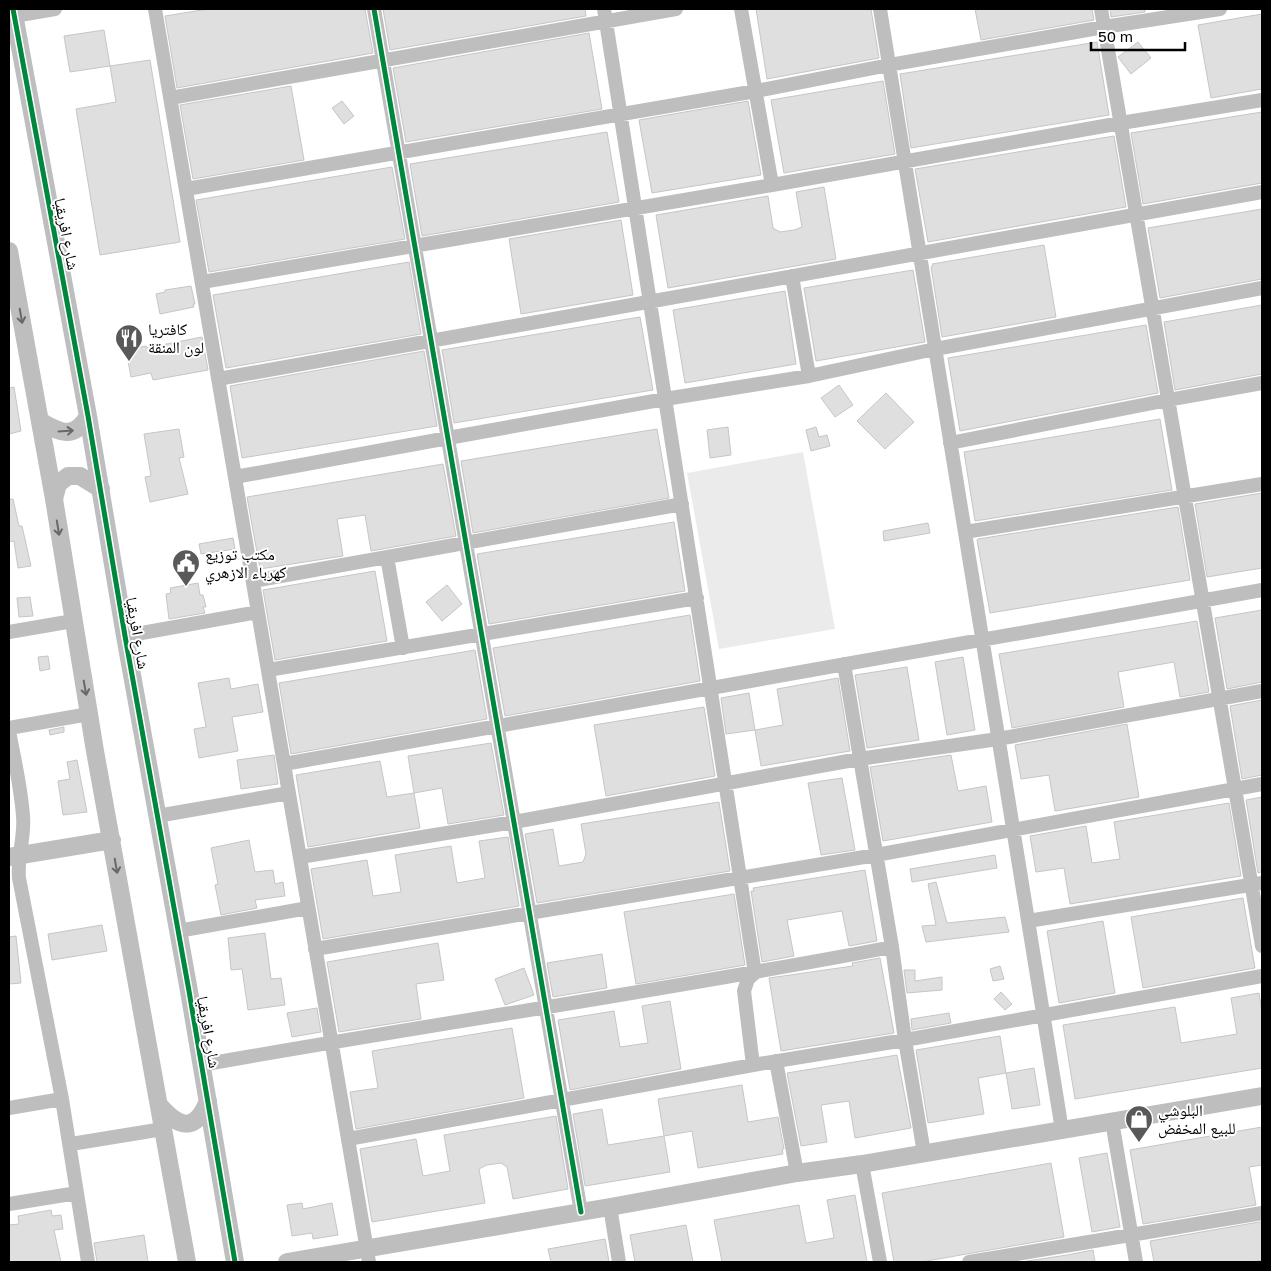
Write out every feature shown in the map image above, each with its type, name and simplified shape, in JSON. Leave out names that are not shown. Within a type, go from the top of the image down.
[{"type":"street","points":[[13,12],[55,9]]},
{"type":"street","points":[[155,9],[368,1256]]},
{"type":"street","points":[[374,9],[582,1212]]},
{"type":"street","points":[[170,98],[383,61],[605,15],[676,9]]},
{"type":"street","points":[[742,9],[772,184]]},
{"type":"street","points":[[880,9],[1062,1130]]},
{"type":"street","points":[[1101,9],[1235,789],[1257,884],[1262,946]]},
{"type":"street","points":[[186,189],[756,91],[889,65],[1104,27],[1220,9]]},
{"type":"street","name":"شارع افريقيا","points":[[13,12],[101,488],[125,636],[202,1065],[235,1262]]},
{"type":"street","points":[[605,15],[755,973]]},
{"type":"street","points":[[202,282],[1262,100]]},
{"type":"street","points":[[218,379],[1262,192]]},
{"type":"street","points":[[9,251],[12,283],[54,499],[89,714],[187,1262]]},
{"type":"street","points":[[792,276],[809,376]]},
{"type":"street","points":[[235,478],[665,399],[809,376],[935,349],[1262,288]]},
{"type":"street","points":[[950,443],[1262,383]]},
{"type":"street","points":[[40,421],[57,431],[69,432],[80,427],[88,416]]},
{"type":"street","points":[[54,499],[58,484],[68,476],[80,476],[101,488]]},
{"type":"street","points":[[965,532],[1262,484]]},
{"type":"street","points":[[253,582],[682,504]]},
{"type":"street","points":[[387,558],[403,648]]},
{"type":"street","points":[[284,764],[1262,590]]},
{"type":"street","points":[[268,670],[697,598]]},
{"type":"street","points":[[125,636],[258,612]]},
{"type":"street","points":[[9,632],[73,622]]},
{"type":"street","points":[[844,664],[892,947],[924,1153]]},
{"type":"street","points":[[300,857],[514,822],[859,759],[998,739],[1262,692]]},
{"type":"street","points":[[88,1262],[71,1144],[21,889],[18,864],[14,856],[24,831],[9,729],[89,714]]},
{"type":"street","points":[[315,949],[876,855],[1262,784]]},
{"type":"street","points":[[157,816],[289,793]]},
{"type":"street","points":[[14,856],[112,840]]},
{"type":"street","points":[[1028,921],[1257,884]]},
{"type":"street","points":[[178,931],[308,908]]},
{"type":"street","points":[[202,1065],[546,1006],[755,973],[892,947]]},
{"type":"street","points":[[753,1065],[744,991],[748,979],[755,973]]},
{"type":"street","points":[[348,1139],[753,1065],[1043,1016],[1262,976]]},
{"type":"street","points":[[776,1061],[797,1173]]},
{"type":"street","points":[[287,1262],[368,1256],[582,1212],[797,1173],[862,1164],[1262,1096]]},
{"type":"street","points":[[9,1108],[62,1098]]},
{"type":"street","points":[[159,1105],[171,1118],[184,1124],[190,1124],[198,1119],[208,1101]]},
{"type":"street","points":[[1112,1121],[1136,1262]]},
{"type":"street","points":[[71,1144],[163,1129]]},
{"type":"street","points":[[862,1164],[880,1262]]},
{"type":"street","points":[[9,1204],[77,1193]]},
{"type":"street","points":[[610,1207],[619,1262]]},
{"type":"street","points":[[969,1262],[1262,1213]]},
{"type":"shaded area","points":[[803,452],[835,629],[719,649],[687,473]]},
{"type":"building","points":[[208,9],[365,9],[373,53],[177,88],[165,16]]},
{"type":"building","points":[[383,9],[585,9],[586,16],[390,50]]},
{"type":"building","points":[[756,9],[871,9],[879,58],[767,79]]},
{"type":"building","points":[[975,9],[1092,9],[1094,20],[981,40]]},
{"type":"building","points":[[1110,9],[1145,9],[1145,12],[1111,17]]},
{"type":"building","points":[[1262,14],[1262,89],[1211,98],[1198,25]]},
{"type":"building","points":[[104,30],[110,66],[70,72],[64,36]]},
{"type":"building","points":[[589,33],[602,109],[406,142],[393,68]]},
{"type":"building","points":[[1097,42],[1109,115],[911,148],[900,74]]},
{"type":"building","points":[[1138,42],[1151,58],[1131,74],[1118,57]]},
{"type":"building","points":[[150,60],[180,242],[100,255],[76,109],[116,102],[110,66]]},
{"type":"building","points":[[883,81],[895,154],[784,173],[771,100]]},
{"type":"building","points":[[291,86],[304,160],[193,179],[180,105]]},
{"type":"building","points":[[342,101],[354,116],[344,124],[332,108]]},
{"type":"building","points":[[748,101],[761,175],[652,193],[639,120]]},
{"type":"building","points":[[1262,112],[1262,183],[1143,204],[1131,133]]},
{"type":"building","points":[[607,132],[619,202],[422,236],[410,164]]},
{"type":"building","points":[[1114,136],[1126,207],[928,242],[915,169]]},
{"type":"building","points":[[392,167],[405,239],[209,272],[196,200]]},
{"type":"building","points":[[824,187],[836,259],[668,288],[656,215],[768,196],[773,228],[780,232],[794,230],[802,227],[796,192]]},
{"type":"building","points":[[1262,209],[1262,279],[1160,298],[1148,228]]},
{"type":"building","points":[[621,220],[633,295],[521,314],[509,239]]},
{"type":"building","points":[[1044,245],[1056,317],[942,337],[932,264]]},
{"type":"building","points":[[409,262],[421,334],[226,368],[213,295]]},
{"type":"building","points":[[913,270],[925,342],[816,361],[804,288]]},
{"type":"building","points":[[191,286],[194,307],[160,314],[156,294],[165,292],[165,290]]},
{"type":"building","points":[[785,291],[796,364],[685,383],[673,310]]},
{"type":"building","points":[[1262,305],[1262,374],[1175,390],[1164,322]]},
{"type":"building","points":[[640,317],[653,390],[454,423],[442,350]]},
{"type":"building","points":[[1146,325],[1158,393],[960,431],[948,358]]},
{"type":"building","points":[[202,337],[208,370],[153,380],[151,373],[131,377],[126,350]]},
{"type":"building","points":[[424,351],[437,426],[242,458],[230,386]]},
{"type":"building","points":[[839,385],[853,405],[835,417],[821,398]]},
{"type":"building","points":[[14,387],[21,431],[9,434],[9,388]]},
{"type":"building","points":[[886,393],[914,422],[885,449],[857,421]]},
{"type":"building","points":[[1160,419],[1172,490],[975,521],[964,452]]},
{"type":"building","points":[[728,427],[731,455],[710,458],[707,430]]},
{"type":"building","points":[[816,427],[819,437],[827,435],[830,446],[811,451],[806,430]]},
{"type":"building","points":[[179,429],[184,457],[179,458],[188,494],[150,502],[145,477],[151,476],[144,434]]},
{"type":"building","points":[[657,429],[669,498],[473,533],[461,461]]},
{"type":"building","points":[[443,464],[456,536],[371,551],[365,515],[337,519],[343,556],[260,569],[247,497]]},
{"type":"building","points":[[1262,493],[1262,568],[1207,577],[1195,504]]},
{"type":"building","points":[[9,499],[13,499],[19,526],[22,526],[31,566],[18,568],[14,541],[9,542]]},
{"type":"building","points":[[1178,507],[1190,580],[990,613],[978,539]]},
{"type":"building","points":[[674,522],[685,591],[489,624],[477,554]]},
{"type":"building","points":[[928,523],[930,533],[884,541],[883,531]]},
{"type":"building","points":[[233,538],[235,549],[201,554],[199,544]]},
{"type":"building","points":[[375,571],[387,641],[275,660],[263,590]]},
{"type":"building","points":[[198,583],[200,595],[203,595],[206,607],[203,607],[205,613],[169,619],[166,594],[171,593],[170,588]]},
{"type":"building","points":[[447,585],[462,604],[442,621],[426,602]]},
{"type":"building","points":[[30,597],[33,616],[19,617],[17,598]]},
{"type":"building","points":[[1262,610],[1262,682],[1227,689],[1215,618]]},
{"type":"building","points":[[690,615],[700,681],[505,716],[493,648]]},
{"type":"building","points":[[1197,621],[1209,692],[1180,697],[1174,662],[1118,672],[1124,707],[1012,728],[999,654]]},
{"type":"building","points":[[475,650],[487,719],[291,754],[279,683]]},
{"type":"building","points":[[48,656],[50,669],[40,671],[38,657]]},
{"type":"building","points":[[963,657],[975,730],[947,735],[935,662]]},
{"type":"building","points":[[907,667],[919,740],[867,748],[855,675]]},
{"type":"building","points":[[229,678],[231,689],[258,684],[263,712],[232,717],[238,751],[199,758],[194,729],[206,727],[198,683]]},
{"type":"building","points":[[838,678],[850,751],[761,766],[755,730],[783,725],[777,689]]},
{"type":"building","points":[[749,693],[755,730],[726,734],[721,698]]},
{"type":"building","points":[[1262,700],[1262,775],[1242,779],[1230,706]]},
{"type":"building","points":[[704,707],[715,776],[606,796],[594,725]]},
{"type":"building","points":[[1127,724],[1139,797],[1055,811],[1049,775],[1021,779],[1015,745]]},
{"type":"building","points":[[64,727],[64,732],[50,735],[49,730]]},
{"type":"building","points":[[491,743],[504,815],[448,824],[442,788],[414,793],[408,756]]},
{"type":"building","points":[[274,755],[278,784],[241,789],[237,760]]},
{"type":"building","points":[[951,755],[958,791],[986,786],[992,822],[883,841],[870,767]]},
{"type":"building","points":[[77,760],[87,812],[63,815],[58,781],[70,779],[67,762]]},
{"type":"building","points":[[380,761],[387,797],[414,793],[420,828],[308,847],[296,775]]},
{"type":"building","points":[[842,778],[855,850],[821,855],[808,783]]},
{"type":"building","points":[[1262,797],[1262,872],[1258,873],[1246,800]]},
{"type":"building","points":[[719,802],[730,871],[537,903],[525,834],[553,829],[559,866],[583,862],[586,854],[581,824]]},
{"type":"building","points":[[1229,803],[1241,876],[1070,904],[1064,868],[1036,872],[1030,836],[1086,826],[1092,863],[1120,859],[1114,822]]},
{"type":"building","points":[[508,837],[519,906],[323,939],[311,869],[367,860],[373,896],[401,892],[395,855],[451,846],[457,883],[485,878],[479,841]]},
{"type":"building","points":[[249,840],[255,872],[273,870],[275,884],[283,882],[285,896],[255,900],[257,908],[221,915],[215,885],[218,884],[211,848]]},
{"type":"building","points":[[995,855],[997,868],[912,882],[910,869]]},
{"type":"building","points":[[865,870],[877,941],[849,946],[842,911],[787,920],[794,956],[762,962],[751,891],[754,891],[753,888]]},
{"type":"building","points":[[936,882],[947,923],[1005,917],[1009,932],[926,942],[922,926],[936,925],[928,884]]},
{"type":"building","points":[[734,894],[745,965],[636,984],[624,912]]},
{"type":"building","points":[[1243,898],[1255,968],[1143,988],[1131,917]]},
{"type":"building","points":[[1103,921],[1115,993],[1059,1003],[1047,931]]},
{"type":"building","points":[[102,925],[107,951],[52,960],[48,934]]},
{"type":"building","points":[[265,933],[271,979],[281,978],[285,1005],[248,1010],[242,969],[231,970],[228,938]]},
{"type":"building","points":[[16,936],[21,983],[9,984],[9,937]]},
{"type":"building","points":[[438,943],[444,980],[416,984],[421,1019],[339,1032],[327,962]]},
{"type":"building","points":[[602,954],[607,988],[553,997],[547,963]]},
{"type":"building","points":[[880,958],[894,1033],[781,1051],[769,978],[853,966],[852,963]]},
{"type":"building","points":[[1000,966],[1004,979],[993,981],[990,969]]},
{"type":"building","points":[[524,968],[534,995],[505,1005],[495,979]]},
{"type":"building","points":[[904,970],[915,970],[915,981],[942,977],[942,990],[907,993]]},
{"type":"building","points":[[1001,992],[1012,1004],[1005,1010],[994,999]]},
{"type":"building","points":[[1259,993],[1262,1012],[1262,1068],[1075,1099],[1063,1025],[1175,1007],[1181,1043],[1237,1034],[1231,998]]},
{"type":"building","points":[[670,1001],[681,1069],[570,1090],[558,1020],[614,1011],[620,1047],[648,1043],[642,1006]]},
{"type":"building","points":[[317,1008],[321,1032],[292,1037],[287,1013]]},
{"type":"building","points":[[949,1013],[951,1023],[912,1030],[911,1019]]},
{"type":"building","points":[[512,1028],[524,1098],[356,1129],[350,1092],[378,1088],[372,1051]]},
{"type":"building","points":[[1000,1036],[1006,1073],[978,1078],[984,1114],[928,1123],[916,1050]]},
{"type":"building","points":[[897,1055],[911,1128],[855,1138],[849,1101],[821,1105],[827,1142],[801,1146],[787,1073]]},
{"type":"building","points":[[1034,1068],[1040,1105],[1012,1109],[1006,1073]]},
{"type":"building","points":[[742,1085],[748,1122],[778,1117],[784,1149],[782,1149],[783,1154],[698,1168],[692,1131],[664,1136],[658,1099]]},
{"type":"building","points":[[602,1109],[608,1145],[664,1136],[670,1172],[585,1186],[573,1114]]},
{"type":"building","points":[[556,1116],[568,1189],[513,1199],[507,1167],[501,1163],[487,1165],[479,1169],[485,1203],[372,1222],[360,1149],[416,1139],[423,1176],[450,1171],[444,1135]]},
{"type":"building","points":[[1262,1127],[1262,1165],[1249,1167],[1256,1205],[1143,1224],[1130,1150]]},
{"type":"building","points":[[1107,1153],[1120,1227],[1092,1232],[1079,1158]]},
{"type":"building","points":[[1051,1163],[1064,1237],[921,1262],[894,1262],[882,1193]]},
{"type":"building","points":[[855,1195],[867,1262],[722,1262],[714,1220],[799,1205],[806,1243],[834,1238],[827,1200]]},
{"type":"building","points":[[302,1203],[303,1209],[332,1203],[338,1235],[313,1239],[312,1233],[292,1236],[287,1205]]},
{"type":"building","points":[[51,1210],[52,1216],[61,1215],[63,1229],[54,1230],[61,1262],[9,1262],[9,1225],[19,1224],[18,1216]]},
{"type":"building","points":[[1262,1222],[1262,1260],[1251,1262],[1154,1262],[1150,1241]]},
{"type":"building","points":[[686,1225],[693,1262],[635,1262],[630,1235]]},
{"type":"building","points":[[144,1235],[148,1262],[97,1262],[94,1243]]},
{"type":"building","points":[[605,1239],[609,1262],[551,1262],[548,1249]]},
{"type":"building","points":[[1093,1250],[1095,1262],[1021,1262],[1067,1255]]},
{"type":"cycle path","points":[[13,9],[88,416],[235,1262]]},
{"type":"cycle path","points":[[374,9],[581,1212]]},
{"type":"place","name":"كافتريا لون المنقة","points":[[129,362]]},
{"type":"place","name":"مكتب توزيع كهرباء الازهري","points":[[186,587]]},
{"type":"place","name":"البلوشي للبيع المخفض","points":[[1139,1143]]}]
